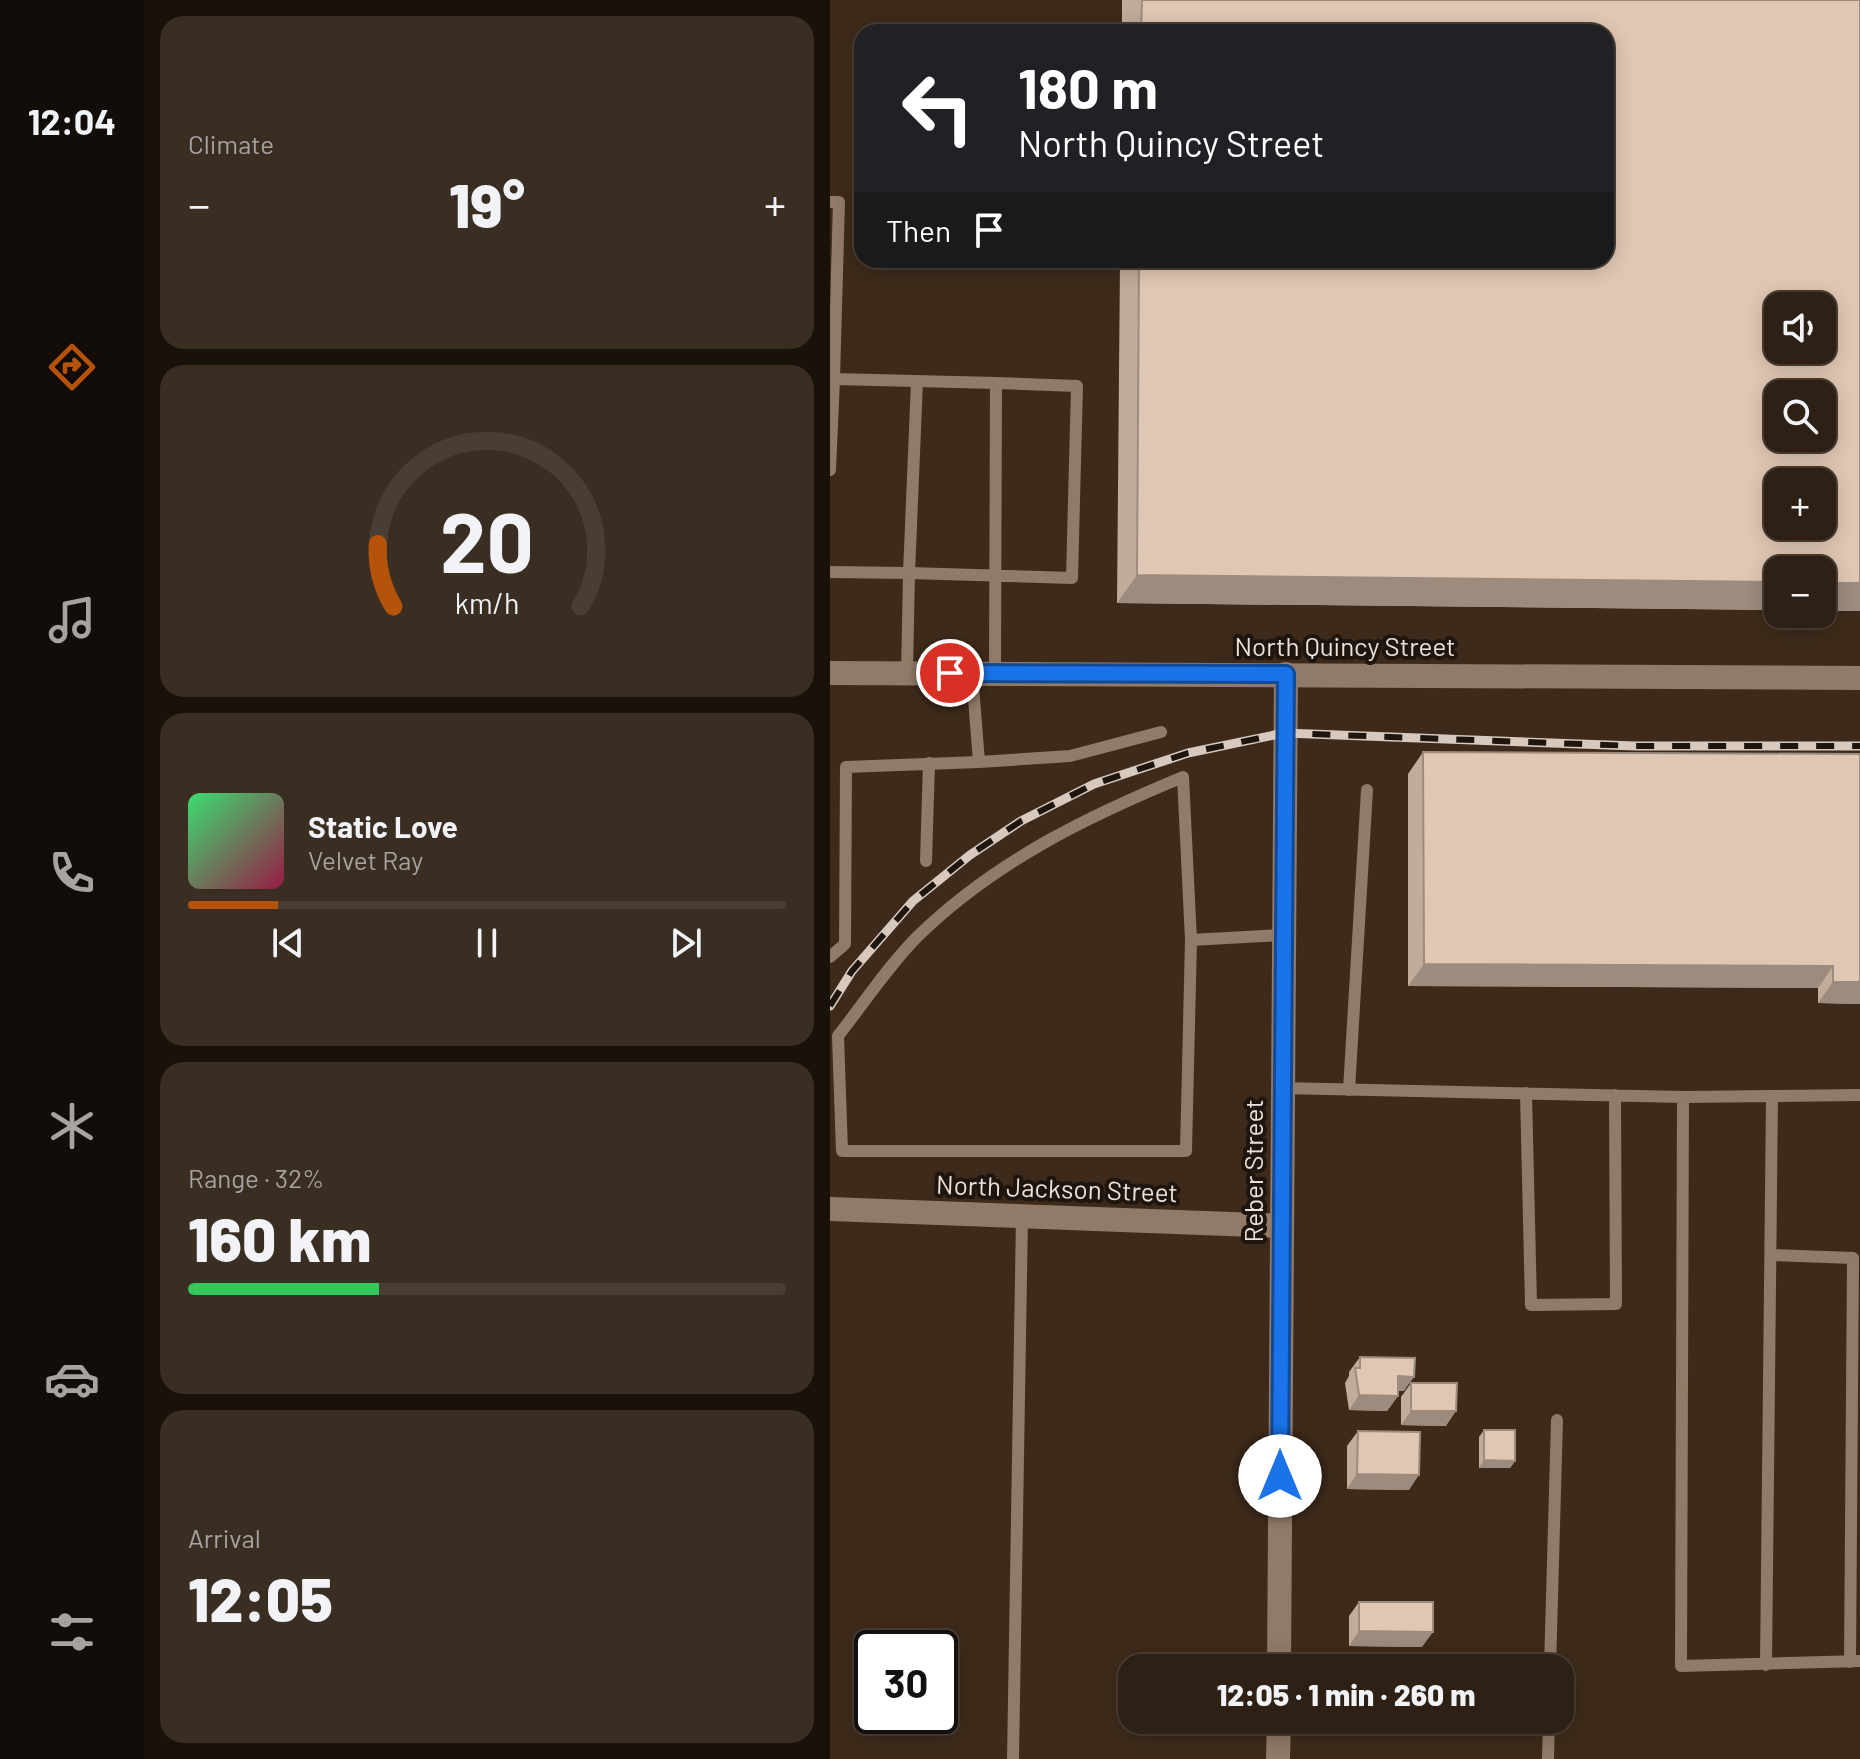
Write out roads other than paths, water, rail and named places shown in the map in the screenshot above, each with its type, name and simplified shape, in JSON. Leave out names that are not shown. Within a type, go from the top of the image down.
[{"type":"street","name":"North Quincy Street","points":[[830,673],[1860,678]]},
{"type":"street","name":"Reber Street","points":[[1279,1654],[1286,674]]},
{"type":"street","name":"North Jackson Street","points":[[830,1209],[1282,1226]]},
{"type":"street","points":[[1278,1759],[1279,1734]]},
{"type":"lane","points":[[830,202],[839,202],[830,470]]},
{"type":"lane","points":[[830,572],[1072,578],[1077,386],[834,379]]},
{"type":"lane","points":[[907,673],[917,382]]},
{"type":"lane","points":[[979,762],[994,577],[996,383]]},
{"type":"lane","points":[[830,957],[845,944],[846,767],[1070,756],[1161,732]]},
{"type":"lane","points":[[926,861],[929,763]]},
{"type":"lane","points":[[1183,777],[1191,940],[1186,1151],[842,1151],[838,1036],[918,937],[1009,861],[1101,811],[1183,777]]},
{"type":"lane","points":[[1349,1090],[1367,790]]},
{"type":"lane","points":[[1191,940],[1283,935]]},
{"type":"lane","points":[[1282,1088],[1683,1097],[1860,1095]]},
{"type":"lane","points":[[1526,1093],[1531,1305],[1616,1304],[1615,1095]]},
{"type":"lane","points":[[1766,1665],[1772,1096]]},
{"type":"lane","points":[[1683,1097],[1681,1666],[1855,1661],[1853,1258],[1771,1255]]},
{"type":"lane","points":[[1013,1759],[1022,1216]]},
{"type":"lane","points":[[1550,1654],[1557,1420]]},
{"type":"lane","points":[[1548,1759],[1549,1734]]},
{"type":"railway","points":[[830,1006],[852,971],[913,901],[970,855],[1021,821],[1094,784],[1188,753],[1284,733],[1635,746],[1860,746]]}]
